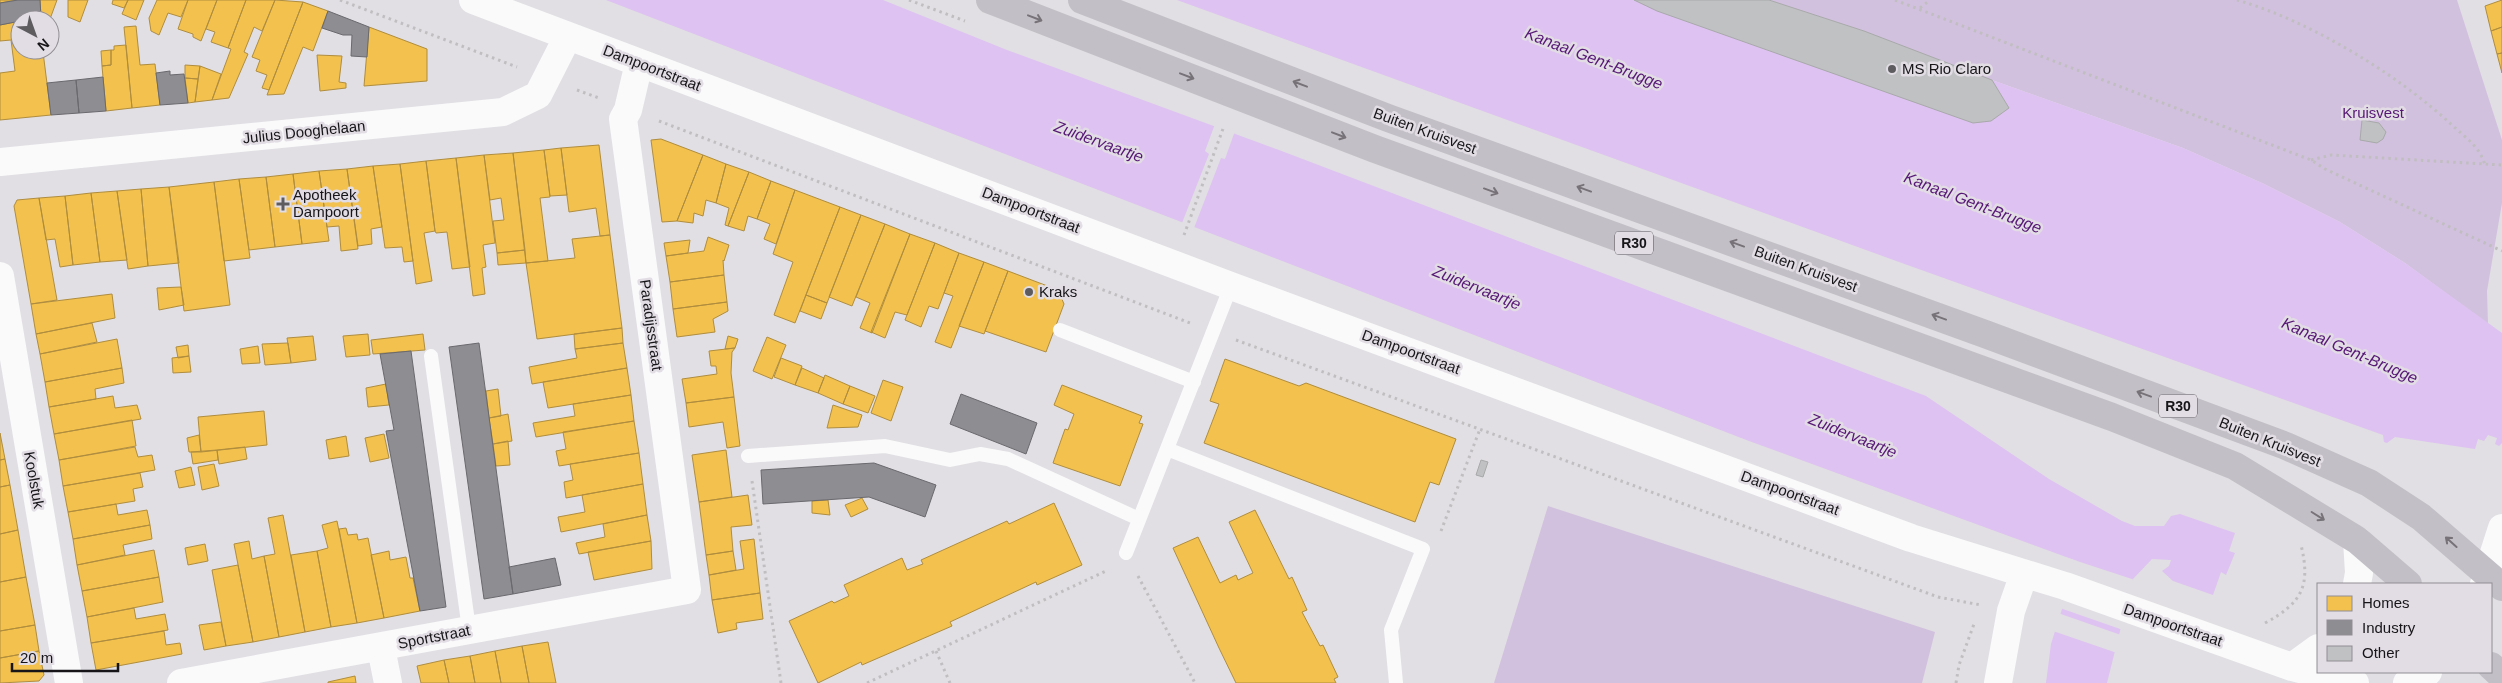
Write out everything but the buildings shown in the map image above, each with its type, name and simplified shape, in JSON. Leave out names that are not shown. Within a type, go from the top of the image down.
[{"type":"main road","name":"R30","points":[[990,0],[1375,149],[2112,417],[2235,466],[2357,540],[2407,583]]},
{"type":"main road","name":"Buiten Kruisvest","points":[[1082,0],[1388,118],[1985,334],[2286,446],[2369,483],[2421,517],[2491,582]]},
{"type":"main road","points":[[2492,667],[2502,676]]},
{"type":"street","name":"Dampoortstraat","points":[[473,0],[1231,286],[1911,538],[2065,586],[2292,667],[2356,683]]},
{"type":"street","name":"Julius Dooghelaan","points":[[0,162],[503,112],[538,95],[568,36]]},
{"type":"street","name":"Paradijsstraat","points":[[638,63],[628,110],[623,119],[687,590]]},
{"type":"street","name":"Koolstuk","points":[[0,276],[69,683]]},
{"type":"street","points":[[2491,582],[2502,528]]},
{"type":"street","points":[[2357,540],[2359,572],[2357,583]]},
{"type":"street","points":[[1998,683],[2011,611],[2024,574]]},
{"type":"street","name":"Sportstraat","points":[[181,683],[381,648],[687,590]]},
{"type":"street","points":[[381,648],[388,683]]},
{"type":"street","points":[[2292,667],[2317,649]]},
{"type":"street","points":[[2407,683],[2426,673]]},
{"type":"lane","points":[[1126,553],[1231,286]]},
{"type":"lane","points":[[1060,330],[1194,382]]},
{"type":"lane","points":[[431,356],[469,630]]},
{"type":"lane","points":[[748,456],[885,446],[950,460],[980,454],[1008,459],[1139,519]]},
{"type":"lane","points":[[1167,449],[1423,549],[1391,630],[1396,683]]},
{"type":"path","points":[[340,0],[1214,332],[1938,597],[1981,605],[1978,612]]},
{"type":"path","points":[[1895,0],[2311,160],[2325,169],[2502,252]]},
{"type":"path","points":[[1919,8],[1930,0]]},
{"type":"path","points":[[2237,0],[2343,46],[2396,80],[2436,110],[2482,152],[2485,165]]},
{"type":"path","points":[[1173,264],[1236,95]]},
{"type":"path","points":[[2311,160],[2331,155],[2502,165]]},
{"type":"path","points":[[1423,549],[1438,539],[1480,429]]},
{"type":"path","points":[[748,456],[781,683]]},
{"type":"path","points":[[2220,641],[2258,627],[2283,613],[2298,596],[2306,578],[2300,542]]},
{"type":"path","points":[[867,683],[1118,565],[1126,553],[1195,683]]},
{"type":"path","points":[[1956,683],[1959,665],[1975,620]]},
{"type":"path","points":[[936,651],[950,683]]},
{"type":"green space","name":"Kruisvest","points":[[1769,0],[2457,0],[2502,140],[2502,203],[2487,291],[2488,324],[2405,263],[2340,222],[2262,183],[2183,148],[1992,80],[1864,31]]},
{"type":"green space","points":[[1548,506],[1935,632],[1922,683],[1494,683]]},
{"type":"water","name":"Zuidervaartje","points":[[606,0],[883,0],[1007,50],[1279,150],[1926,396],[2049,479],[2122,521],[2135,526],[2164,526],[2171,516],[2180,514],[2235,533],[2229,551],[2235,553],[2226,575],[2221,572],[2213,595],[2173,581],[2162,571],[2169,566],[2171,560],[2152,559],[2133,579],[2107,683],[2046,683],[2051,644],[2077,561],[1749,441]]},
{"type":"water","name":"Kanaal Gent-Brugge","points":[[1177,0],[1769,0],[1864,31],[1992,80],[2183,148],[2262,183],[2340,222],[2405,263],[2502,333],[2502,443],[2499,446],[2495,444],[2497,438],[2488,435],[2484,441],[2478,439],[2475,449],[2395,437],[2387,443],[2384,442],[2383,435]]},
{"type":"pier","points":[[1215,124],[1235,131],[1225,159],[1221,158],[1194,228],[1182,223],[1209,154],[1205,151]]},
{"type":"pier","points":[[2065,557],[2135,580],[2123,630],[2060,608],[2074,563],[2064,560]]},
{"type":"pier","points":[[2058,613],[2121,635],[2117,653],[2053,631]]},
{"type":"place","name":"MS Rio Claro","points":[[1892,69]]},
{"type":"place","name":"Apotheek Dampoort","points":[[283,204]]},
{"type":"place","name":"Kraks","points":[[1029,292]]}]
